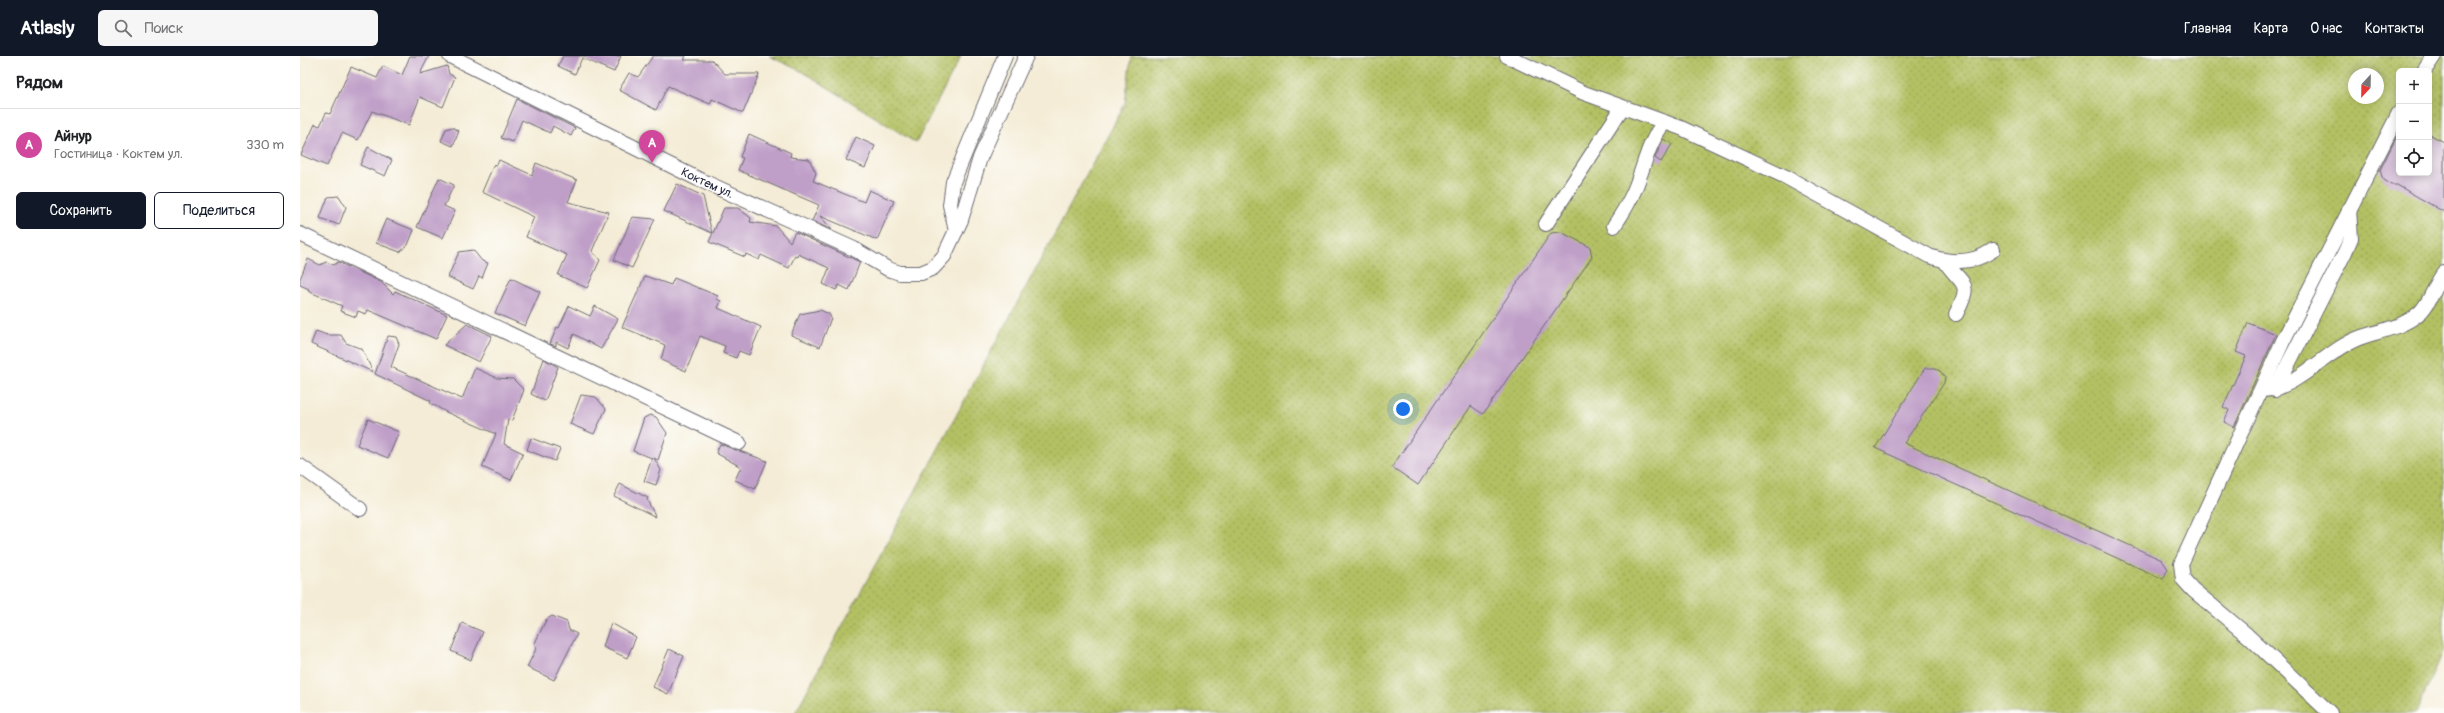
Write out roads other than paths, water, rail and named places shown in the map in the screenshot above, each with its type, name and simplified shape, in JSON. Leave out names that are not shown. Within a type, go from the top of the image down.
[{"type":"street","name":"Коктем ул.","points":[[450,56],[698,179],[854,249],[880,265],[900,272],[921,273],[933,268],[944,256],[970,196],[980,158],[1026,56]]},
{"type":"street","points":[[956,231],[950,205],[953,182],[1005,56]]},
{"type":"street","points":[[1507,56],[1553,79],[1622,108],[1664,122],[1786,177],[1910,246],[1945,261],[1981,258],[1993,250]]},
{"type":"street","points":[[2426,68],[2434,56]]},
{"type":"street","points":[[1546,224],[1622,108]]},
{"type":"street","points":[[2330,713],[2248,635],[2192,590],[2183,578],[2181,564],[2268,390],[2283,341],[2396,119]]},
{"type":"street","points":[[1614,226],[1628,205],[1635,189],[1652,138],[1664,122]]},
{"type":"street","points":[[300,234],[739,443]]},
{"type":"street","points":[[1945,261],[1950,270],[1963,281],[1965,291],[1956,314]]},
{"type":"street","points":[[2268,390],[2291,384],[2330,353],[2359,338],[2381,332],[2413,318],[2420,313],[2436,283],[2444,274]]},
{"type":"street","points":[[300,466],[360,509]]},
{"type":"place","name":"Айнур","points":[[652,163]]}]
